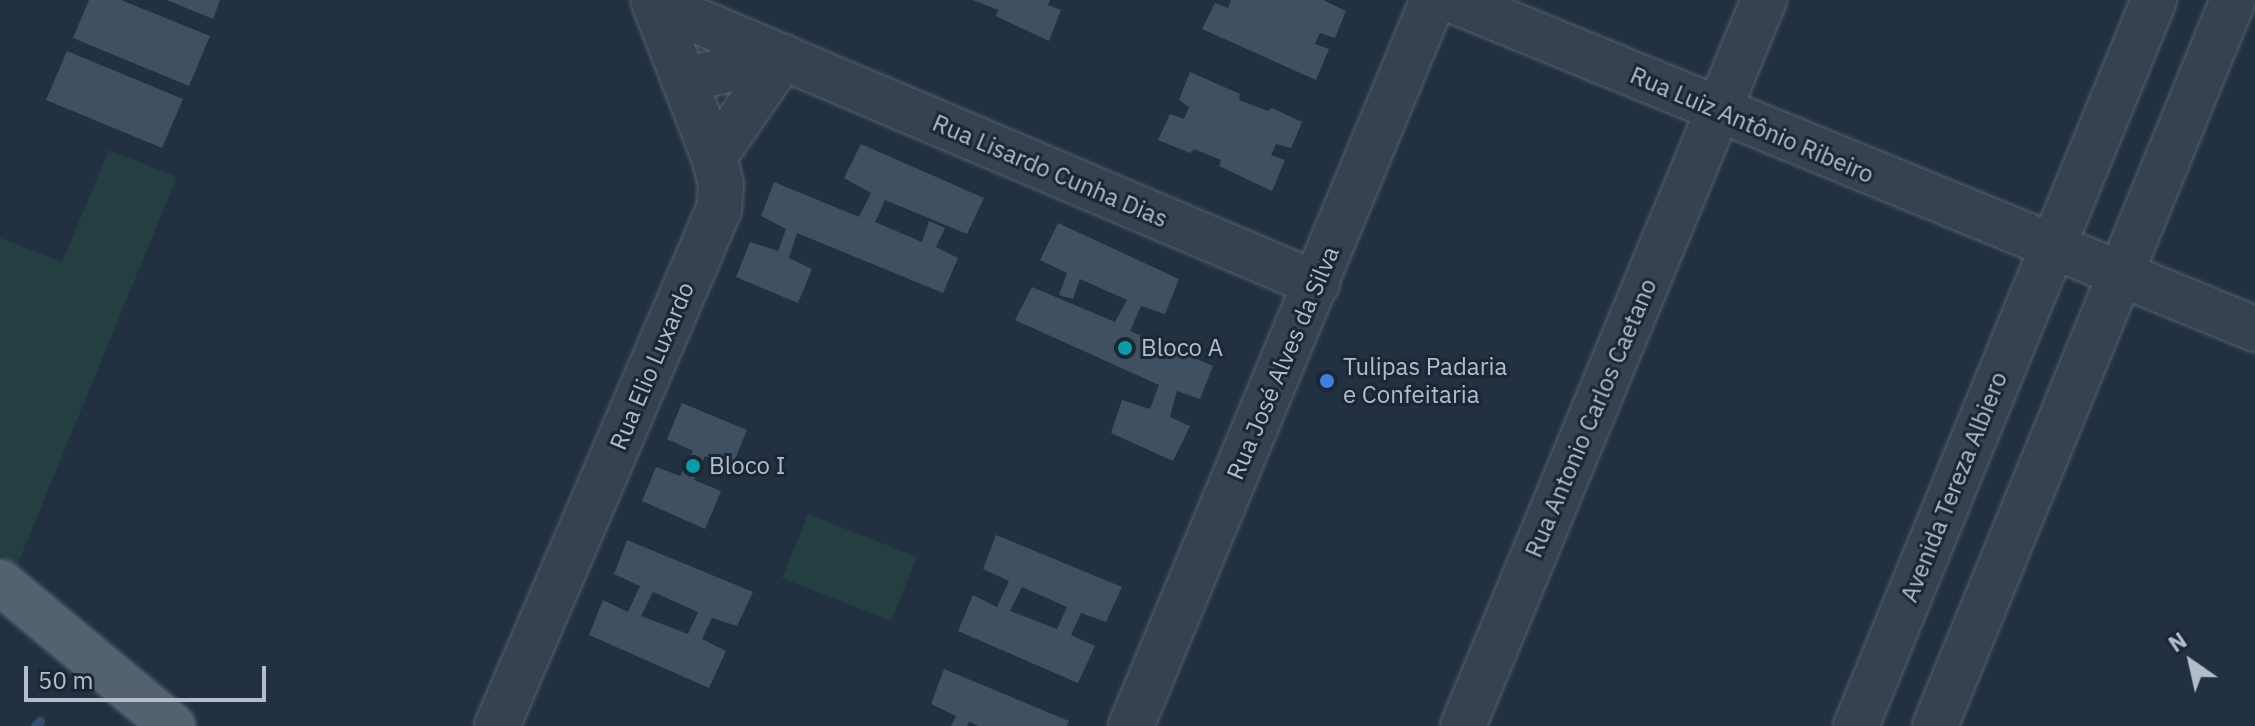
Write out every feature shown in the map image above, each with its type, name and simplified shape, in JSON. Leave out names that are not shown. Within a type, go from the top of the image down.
[{"type":"main road","points":[[0,582],[173,726]]},
{"type":"street","name":"Rua José Alves da Silva","points":[[1131,726],[1433,0]]},
{"type":"street","name":"Rua Luiz Antônio Ribeiro","points":[[1452,0],[2255,329]]},
{"type":"street","name":"Rua Antonio Carlos Caetano","points":[[1463,726],[1764,0]]},
{"type":"street","name":"Avenida Tereza Albiero","points":[[1856,726],[2154,0]]},
{"type":"street","points":[[1935,726],[2233,0]]},
{"type":"street","name":"Rua Lisardo Cunha Dias","points":[[654,2],[1317,284]]},
{"type":"street","name":"Rua Elio Luxardo","points":[[497,726],[719,209],[721,185],[714,157],[654,2]]},
{"type":"street","points":[[684,80],[783,57]]},
{"type":"street","points":[[714,157],[783,57]]},
{"type":"green space","points":[[109,150],[177,177],[16,568],[0,554],[0,238],[62,262]]},
{"type":"green space","points":[[808,514],[917,557],[891,621],[782,578]]},
{"type":"building","points":[[89,0],[121,0],[210,36],[189,86],[73,38]]},
{"type":"building","points":[[167,0],[220,0],[213,19]]},
{"type":"building","points":[[973,0],[1050,0],[1048,5],[1061,10],[1049,41],[996,16],[998,10]]},
{"type":"building","points":[[1231,0],[1323,0],[1346,11],[1335,38],[1320,33],[1315,44],[1329,49],[1316,80],[1202,29],[1215,3],[1228,8]]},
{"type":"building","points":[[67,51],[183,99],[162,148],[46,100]]},
{"type":"building","points":[[1190,72],[1240,94],[1239,100],[1268,111],[1272,108],[1302,122],[1291,148],[1276,144],[1271,155],[1285,160],[1272,191],[1219,166],[1221,160],[1194,149],[1190,153],[1158,140],[1170,114],[1184,119],[1189,107],[1179,100]]},
{"type":"building","points":[[861,144],[984,198],[967,234],[885,200],[875,222],[922,242],[929,221],[945,228],[936,247],[958,258],[943,293],[797,233],[789,258],[812,269],[798,303],[736,277],[750,242],[778,251],[786,229],[761,216],[774,182],[859,217],[871,193],[844,178]]},
{"type":"building","name":"Bloco A","points":[[1058,223],[1179,279],[1165,314],[1141,306],[1130,331],[1213,366],[1200,399],[1177,391],[1170,417],[1190,426],[1173,461],[1111,433],[1122,400],[1150,409],[1159,385],[1015,320],[1032,287],[1115,322],[1127,300],[1080,279],[1073,299],[1059,295],[1067,273],[1040,260]]},
{"type":"building","name":"Bloco I","points":[[682,403],[747,430],[732,466],[705,456],[694,480],[721,491],[705,529],[642,501],[656,467],[680,476],[693,451],[667,439]]},
{"type":"building","points":[[996,535],[1122,587],[1106,622],[1081,613],[1071,635],[1095,646],[1078,683],[958,631],[973,595],[997,607],[1009,581],[983,569]],"holes":[[[1022,587],[1067,607],[1057,629],[1010,611]]]},
{"type":"building","points":[[627,540],[753,592],[737,626],[712,618],[702,639],[726,651],[709,688],[589,635],[603,600],[628,612],[640,586],[614,574]],"holes":[[[653,592],[698,612],[688,634],[641,616]]]},
{"type":"building","points":[[944,669],[1069,721],[1067,726],[979,726],[969,722],[967,726],[951,726],[956,716],[931,704]]},
{"type":"waterway","points":[[36,726],[40,722]]},
{"type":"place","name":"Bloco A","points":[[1125,348]]},
{"type":"place","name":"Tulipas Padaria e Confeitaria","points":[[1327,381]]},
{"type":"place","name":"Bloco I","points":[[693,466]]}]
